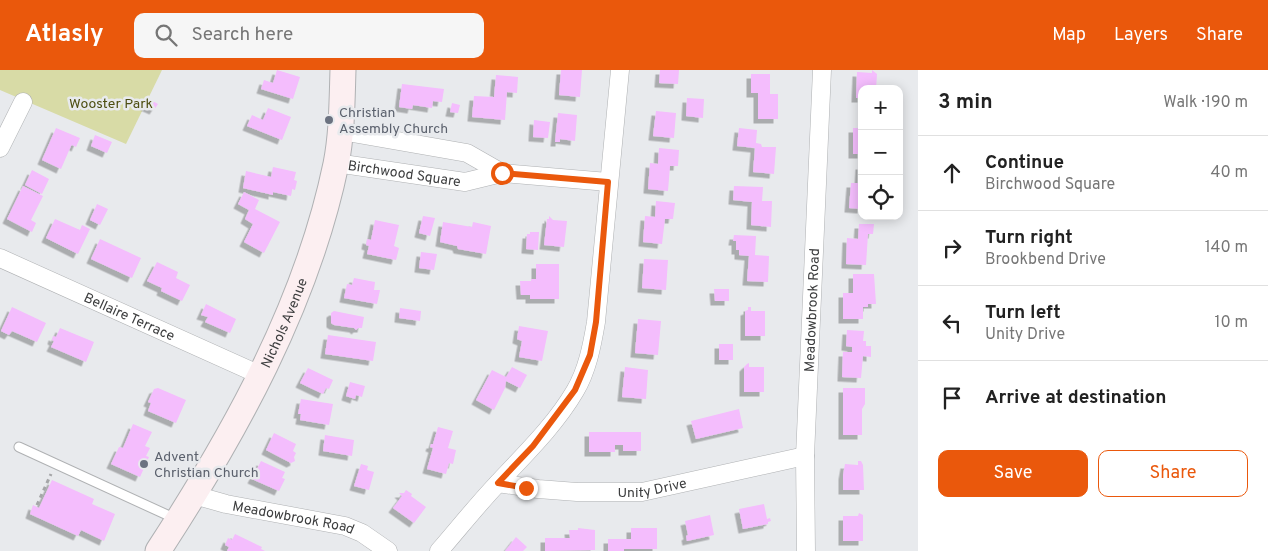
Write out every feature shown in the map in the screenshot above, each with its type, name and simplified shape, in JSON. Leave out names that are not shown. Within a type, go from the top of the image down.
[{"type":"main road","name":"Nichols Avenue","points":[[158,551],[224,445],[260,375],[296,296],[315,245],[336,163],[341,131],[343,70]]},
{"type":"street","points":[[439,551],[533,446],[575,390],[590,355],[596,322],[620,70]]},
{"type":"street","name":"Meadowbrook Road","points":[[806,551],[805,456],[822,70]]},
{"type":"street","points":[[0,148],[23,102]]},
{"type":"street","name":"Birchwood Square","points":[[341,131],[467,153],[502,173]]},
{"type":"street","name":"Birchwood Square","points":[[336,163],[465,182],[502,173],[608,182]]},
{"type":"street","name":"Bellaire Terrace","points":[[0,258],[260,375]]},
{"type":"street","name":"Unity Drive","points":[[498,483],[577,492],[642,492],[805,456]]},
{"type":"street","name":"Meadowbrook Road","points":[[194,495],[226,504],[345,526],[362,533],[388,551]]},
{"type":"lane","points":[[19,447],[178,520]]},
{"type":"path","points":[[37,505],[51,473],[60,476]]},
{"type":"green space","name":"Wooster Park","points":[[0,70],[162,70],[126,144],[0,90]]},
{"type":"building","points":[[277,70],[300,77],[293,99],[261,89],[264,80],[273,83]]},
{"type":"building","points":[[561,70],[582,70],[580,97],[559,95]]},
{"type":"building","points":[[660,70],[679,70],[678,84],[659,83]]},
{"type":"building","points":[[872,70],[877,74],[876,85],[858,85],[858,98],[856,98],[857,72],[872,73]]},
{"type":"building","points":[[751,74],[770,74],[770,94],[778,94],[778,119],[758,119],[758,93],[751,93]]},
{"type":"building","points":[[496,75],[518,77],[517,93],[507,92],[505,120],[472,117],[474,96],[494,97]]},
{"type":"building","points":[[402,84],[444,89],[442,102],[433,101],[432,108],[413,105],[412,109],[399,107]]},
{"type":"building","points":[[687,98],[704,99],[703,118],[686,116]]},
{"type":"building","points":[[149,99],[158,104],[154,110],[145,106]]},
{"type":"building","points":[[452,103],[460,105],[458,113],[450,112]]},
{"type":"building","points":[[268,108],[291,117],[282,140],[247,126],[252,115],[263,120]]},
{"type":"building","points":[[656,111],[676,113],[674,138],[653,136]]},
{"type":"building","points":[[558,113],[577,115],[575,141],[560,139],[560,142],[555,142]]},
{"type":"building","points":[[534,120],[550,122],[548,138],[533,137]]},
{"type":"building","points":[[56,128],[80,138],[76,147],[71,146],[61,169],[42,160]]},
{"type":"building","points":[[739,128],[757,130],[756,143],[761,144],[762,147],[776,147],[774,174],[753,172],[755,148],[737,146]]},
{"type":"building","points":[[853,128],[858,128],[858,154],[853,154]]},
{"type":"building","points":[[95,135],[112,142],[107,153],[91,146]]},
{"type":"building","points":[[659,148],[679,150],[678,166],[670,166],[668,191],[648,189],[650,163],[658,164]]},
{"type":"building","points":[[273,167],[296,172],[294,180],[297,181],[295,190],[292,189],[291,196],[273,192],[273,195],[243,188],[246,171],[271,177]]},
{"type":"building","points":[[32,170],[49,179],[42,194],[25,185]]},
{"type":"building","points":[[851,183],[858,183],[858,209],[849,208]]},
{"type":"building","points":[[23,186],[43,196],[31,220],[36,223],[32,232],[7,219]]},
{"type":"building","points":[[734,186],[763,187],[762,201],[772,201],[771,227],[751,225],[752,202],[733,200]]},
{"type":"building","points":[[244,192],[259,200],[255,209],[280,222],[264,253],[244,242],[253,224],[245,219],[249,210],[238,204]]},
{"type":"building","points":[[656,201],[675,203],[673,219],[665,219],[662,244],[643,242],[645,216],[655,217]]},
{"type":"building","points":[[97,204],[108,209],[100,225],[90,220]]},
{"type":"building","points":[[423,216],[435,218],[430,236],[419,233]]},
{"type":"building","points":[[549,216],[553,220],[567,221],[564,247],[544,245]]},
{"type":"building","points":[[55,219],[80,230],[82,225],[90,229],[78,254],[46,238]]},
{"type":"building","points":[[375,220],[399,225],[394,246],[399,248],[396,260],[367,254],[369,246],[366,245],[367,239],[371,240]]},
{"type":"building","points":[[443,222],[472,227],[473,222],[491,226],[486,254],[458,249],[457,246],[440,242]]},
{"type":"building","points":[[859,224],[874,224],[873,234],[868,234],[866,265],[846,264],[847,238],[858,239]]},
{"type":"building","points":[[530,232],[539,232],[538,250],[526,249],[527,234],[530,234]]},
{"type":"building","points":[[734,235],[756,236],[755,255],[769,256],[768,282],[747,281],[749,256],[739,255],[739,250],[736,250],[736,241],[733,241]]},
{"type":"building","points":[[100,239],[141,258],[132,278],[91,259]]},
{"type":"building","points":[[421,252],[437,254],[434,270],[419,268]]},
{"type":"building","points":[[644,259],[668,260],[666,290],[642,288]]},
{"type":"building","points":[[157,262],[178,272],[176,278],[190,285],[182,301],[161,291],[162,288],[147,281]]},
{"type":"building","points":[[536,264],[559,264],[559,299],[530,299],[530,295],[521,295],[520,281],[536,279]]},
{"type":"building","points":[[853,274],[874,274],[876,304],[868,304],[868,307],[863,307],[863,319],[843,319],[843,293],[853,293]]},
{"type":"building","points":[[354,278],[375,282],[374,290],[380,290],[377,304],[344,298],[347,284],[352,285]]},
{"type":"building","points":[[714,289],[729,289],[729,301],[715,301]]},
{"type":"building","points":[[206,304],[236,319],[230,333],[205,322],[208,317],[201,315]]},
{"type":"building","points":[[12,307],[46,323],[37,342],[12,331],[9,335],[1,331]]},
{"type":"building","points":[[748,307],[751,307],[751,311],[765,311],[765,336],[745,336],[745,311],[748,310]]},
{"type":"building","points":[[400,308],[421,311],[420,321],[399,318]]},
{"type":"building","points":[[334,311],[364,317],[362,328],[356,330],[354,328],[334,325],[331,323],[331,313]]},
{"type":"building","points":[[638,319],[661,321],[658,355],[635,353]]},
{"type":"building","points":[[519,326],[548,331],[542,361],[519,357],[522,341],[517,339]]},
{"type":"building","points":[[60,328],[94,342],[86,362],[51,347],[54,341],[52,340],[53,336],[56,337]]},
{"type":"building","points":[[847,330],[864,331],[863,341],[866,341],[866,346],[871,346],[871,357],[863,356],[861,378],[842,377],[843,352],[852,352],[852,347],[846,346]]},
{"type":"building","points":[[328,335],[376,342],[373,361],[325,354]]},
{"type":"building","points":[[719,344],[733,344],[733,360],[719,360]]},
{"type":"building","points":[[749,363],[749,367],[764,367],[764,392],[744,392],[744,367]]},
{"type":"building","points":[[512,367],[527,375],[520,388],[506,381],[505,388],[494,410],[476,400],[492,370],[506,377]]},
{"type":"building","points":[[625,367],[648,370],[646,399],[622,397]]},
{"type":"building","points":[[308,368],[333,380],[329,389],[326,388],[323,394],[300,383]]},
{"type":"building","points":[[350,382],[365,386],[362,397],[356,395],[355,399],[346,396]]},
{"type":"building","points":[[158,388],[186,400],[176,423],[148,411],[151,403],[148,402],[154,389]]},
{"type":"building","points":[[843,388],[865,388],[865,404],[862,409],[862,435],[843,435]]},
{"type":"building","points":[[301,399],[333,404],[329,425],[300,420],[301,414],[298,414]]},
{"type":"building","points":[[739,409],[743,428],[696,439],[691,421]]},
{"type":"building","points":[[133,424],[152,432],[145,446],[150,448],[146,456],[149,457],[140,477],[111,464],[119,447],[123,448]]},
{"type":"building","points":[[438,427],[453,431],[448,448],[456,450],[453,464],[449,463],[446,474],[427,469],[433,448],[430,447],[433,444]]},
{"type":"building","points":[[589,432],[641,432],[641,451],[623,451],[623,445],[615,445],[615,452],[589,452]]},
{"type":"building","points":[[274,433],[296,444],[293,451],[296,453],[295,461],[291,463],[266,450]]},
{"type":"building","points":[[325,435],[354,440],[352,456],[323,451]]},
{"type":"building","points":[[261,461],[285,472],[282,478],[285,479],[279,491],[252,479]]},
{"type":"building","points":[[858,461],[861,461],[863,465],[864,490],[843,490],[845,464],[858,465]]},
{"type":"building","points":[[361,464],[368,466],[367,470],[374,472],[369,490],[354,486]]},
{"type":"building","points":[[52,480],[94,499],[92,504],[115,514],[104,541],[81,530],[78,536],[30,514],[33,505],[39,508]]},
{"type":"building","points":[[406,490],[426,507],[414,523],[393,508],[402,496],[399,493],[404,493]]},
{"type":"building","points":[[764,504],[767,519],[770,518],[771,521],[768,524],[743,529],[739,509]]},
{"type":"building","points":[[859,513],[863,515],[863,541],[843,541],[843,516],[858,516]]},
{"type":"building","points":[[710,515],[714,535],[687,541],[686,536],[688,535],[685,521]]},
{"type":"building","points":[[578,528],[595,530],[595,550],[545,551],[545,538],[570,538],[569,530],[578,530]]},
{"type":"building","points":[[631,528],[657,528],[657,549],[608,551],[608,539],[631,539]]},
{"type":"building","points":[[235,534],[262,547],[261,549],[265,551],[227,551],[229,547],[225,545],[228,538],[232,540]]},
{"type":"building","points":[[516,537],[527,547],[523,551],[505,551]]},
{"type":"place","name":"Christian Assembly Church","points":[[329,120]]},
{"type":"place","name":"Advent Christian Church","points":[[144,464]]},
{"type":"route","points":[[502,173],[608,182],[596,322],[590,355],[575,390],[559,413],[533,446],[498,483],[526,488]]}]
